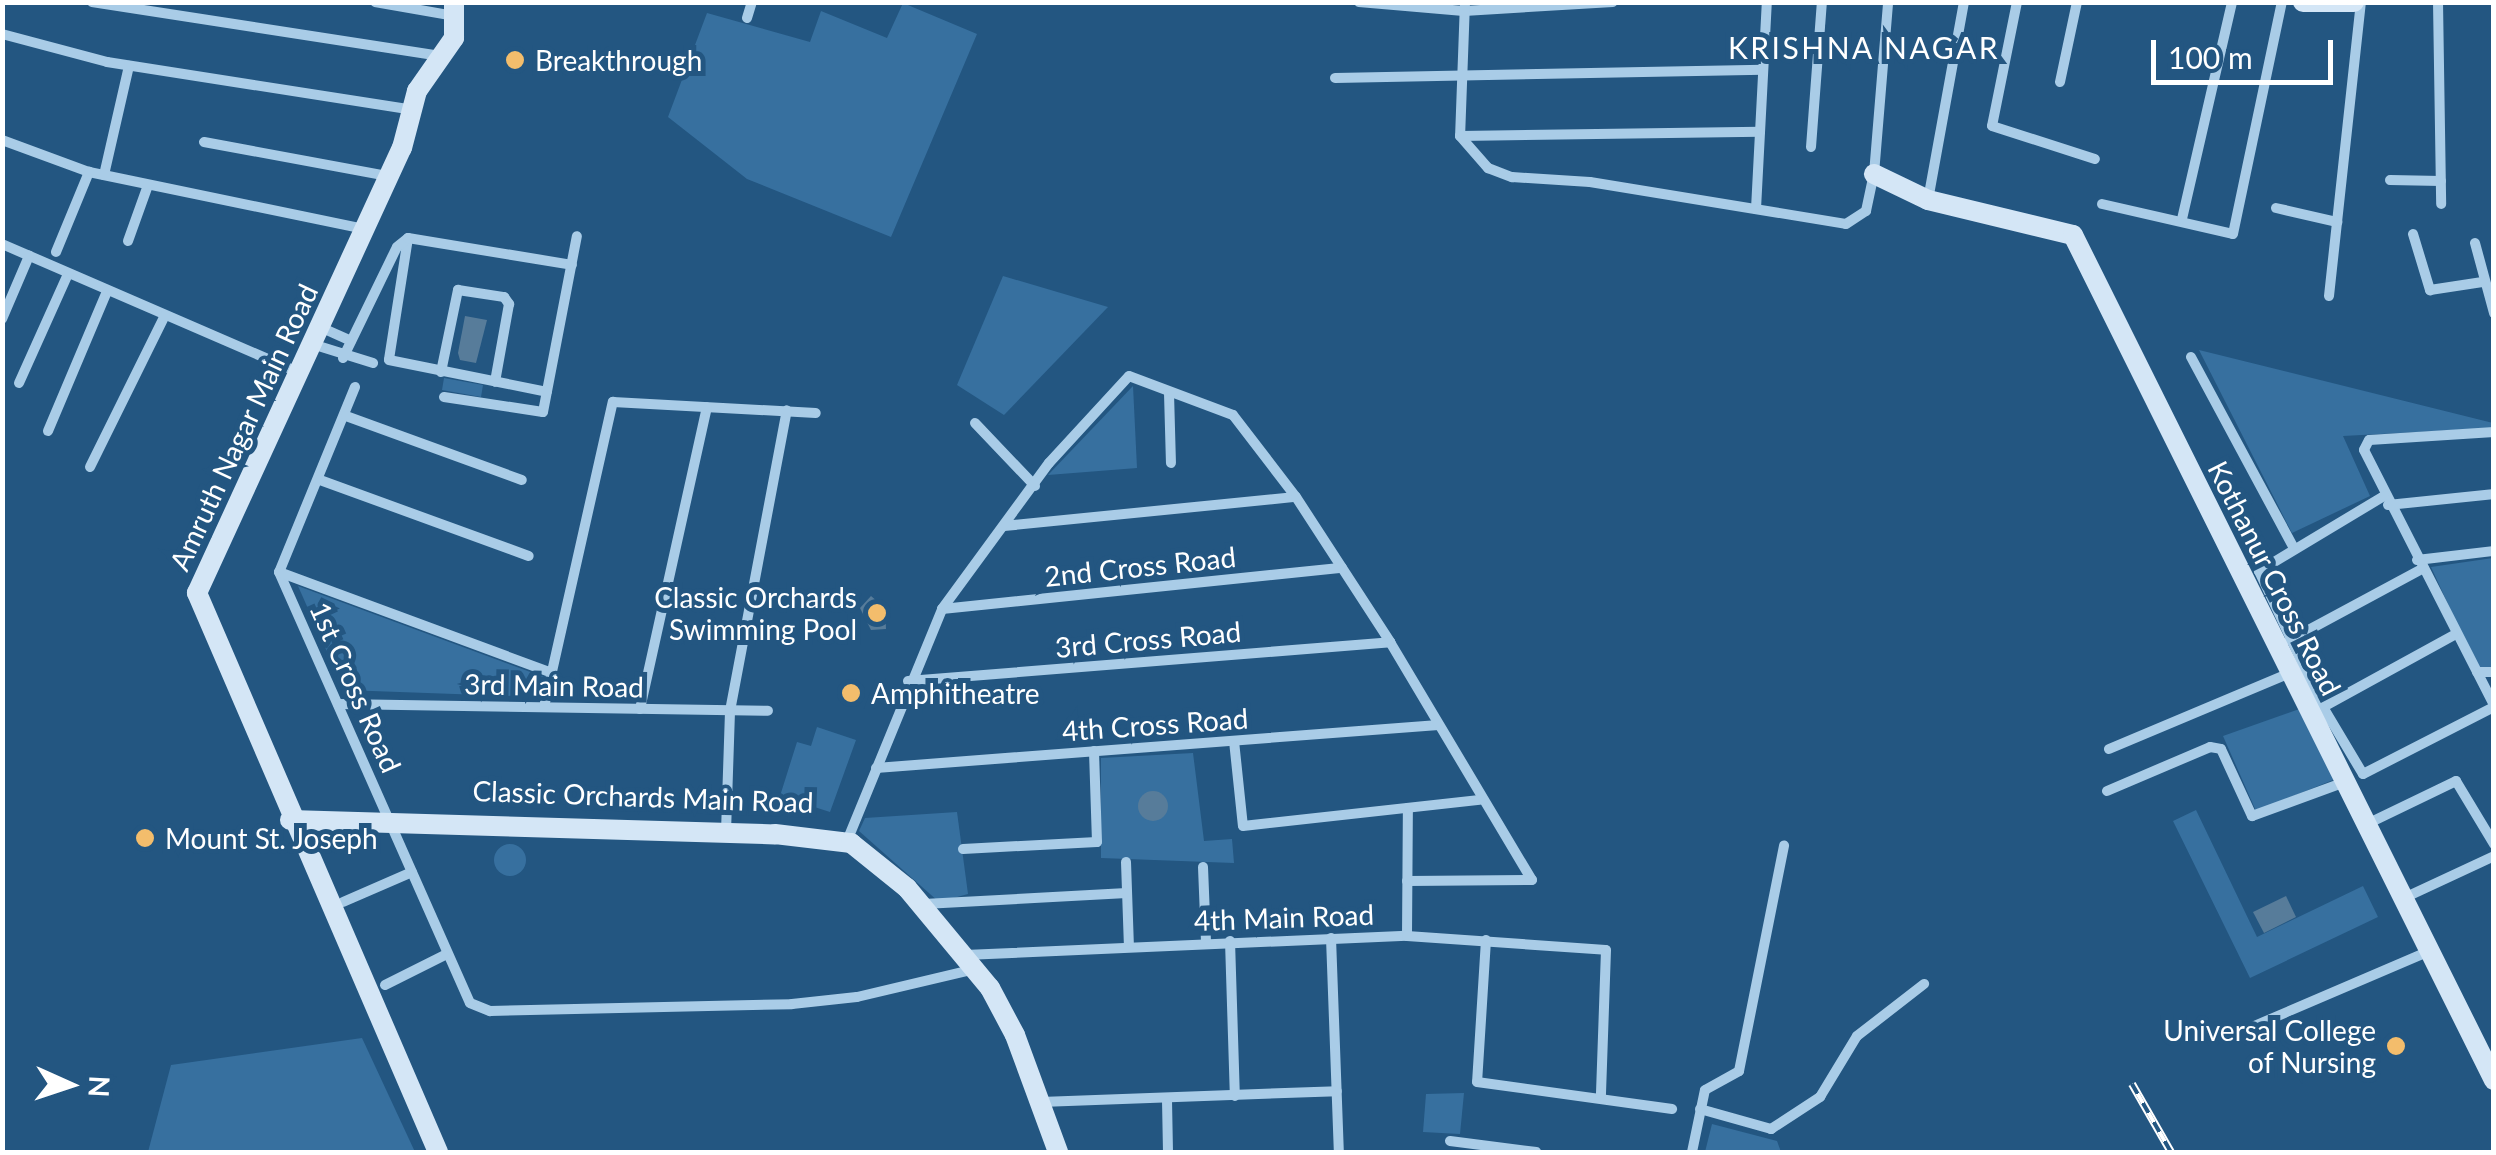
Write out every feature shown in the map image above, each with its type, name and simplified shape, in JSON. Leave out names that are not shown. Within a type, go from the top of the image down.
[{"type":"street","points":[[92,2],[445,57]]},
{"type":"street","points":[[375,2],[454,9]]},
{"type":"street","points":[[747,18],[752,2]]},
{"type":"street","points":[[1358,2],[1465,6],[1614,2]]},
{"type":"street","points":[[1756,209],[1767,2]]},
{"type":"street","points":[[1810,147],[1822,2]]},
{"type":"street","points":[[1465,6],[1460,136],[1488,168],[1512,177],[1590,182],[1858,221],[1874,174],[1888,2]]},
{"type":"street","points":[[1928,200],[1964,2]]},
{"type":"street","points":[[2017,2],[1992,126],[2096,159]]},
{"type":"street","points":[[2060,82],[2077,2]]},
{"type":"street","points":[[2182,219],[2232,2]]},
{"type":"street","points":[[2102,204],[2182,219],[2230,236],[2235,231],[2282,2]]},
{"type":"street","points":[[2303,2],[2358,2],[2328,296]]},
{"type":"street","points":[[2438,2],[2441,204]]},
{"type":"street","name":"Amruth Nagar Main Road","points":[[438,1152],[290,820],[197,593],[366,229],[422,80],[445,57],[454,9]]},
{"type":"street","points":[[2,34],[129,66],[412,110]]},
{"type":"street","points":[[104,175],[129,66]]},
{"type":"street","points":[[1335,78],[1462,79],[1763,70]]},
{"type":"street","points":[[1460,136],[1760,132]]},
{"type":"street","points":[[2,140],[89,172],[366,229]]},
{"type":"street","points":[[204,142],[387,176]]},
{"type":"street","points":[[56,252],[89,172]]},
{"type":"street","name":"Kothanur Cross Road","points":[[1874,174],[1928,200],[2073,235],[2491,1071]]},
{"type":"street","points":[[2390,180],[2441,181]]},
{"type":"street","points":[[128,241],[148,184]]},
{"type":"street","points":[[2276,208],[2337,222]]},
{"type":"street","points":[[2413,234],[2430,290],[2482,282]]},
{"type":"street","points":[[444,397],[539,414],[547,392],[577,236]]},
{"type":"street","points":[[343,358],[397,247],[408,238],[572,265]]},
{"type":"street","points":[[408,238],[389,360],[547,392]]},
{"type":"street","points":[[2475,243],[2482,282],[2494,313]]},
{"type":"street","points":[[2,244],[298,372]]},
{"type":"street","points":[[2,319],[29,256]]},
{"type":"street","points":[[19,383],[68,274]]},
{"type":"street","points":[[48,431],[108,291]]},
{"type":"street","points":[[440,372],[455,294],[490,294],[509,304],[495,382]]},
{"type":"street","points":[[90,467],[165,315]]},
{"type":"street","points":[[316,336],[351,341]]},
{"type":"street","points":[[316,336],[343,358],[373,364]]},
{"type":"street","points":[[2191,358],[2294,548]]},
{"type":"street","points":[[848,838],[908,680],[942,609],[1035,486],[1129,376],[1234,416],[1296,497],[1390,642],[1480,800],[1532,880],[1408,881]]},
{"type":"street","points":[[355,388],[279,572],[549,672]]},
{"type":"street","points":[[1169,393],[1171,463]]},
{"type":"street","points":[[544,707],[613,402],[816,412]]},
{"type":"street","points":[[640,709],[707,407]]},
{"type":"street","points":[[726,829],[730,711],[787,410]]},
{"type":"street","points":[[346,416],[522,480]]},
{"type":"street","points":[[976,423],[1035,486]]},
{"type":"street","points":[[2494,432],[2364,444],[2386,500],[2494,706],[2362,774],[2323,707],[2259,570],[2386,500],[2494,494]]},
{"type":"street","points":[[320,480],[529,556]]},
{"type":"street","points":[[1003,526],[1296,497]]},
{"type":"street","points":[[2290,640],[2420,564],[2494,551]]},
{"type":"street","name":"2nd Cross Road","points":[[942,609],[1342,568]]},
{"type":"street","name":"1st Cross Road","points":[[279,572],[395,822],[445,954],[470,1004]]},
{"type":"street","points":[[2323,707],[2456,634]]},
{"type":"street","name":"3rd Cross Road","points":[[908,680],[1390,642]]},
{"type":"street","points":[[2109,749],[2291,672]]},
{"type":"street","points":[[2476,672],[2494,672]]},
{"type":"street","name":"3rd Main Road","points":[[338,704],[768,711]]},
{"type":"street","name":"4th Cross Road","points":[[876,768],[1438,725]]},
{"type":"street","points":[[1234,741],[1243,826],[1480,800]]},
{"type":"street","points":[[2107,791],[2210,746],[2221,749],[2252,816],[2346,782]]},
{"type":"street","points":[[963,849],[1098,842],[1094,752]]},
{"type":"street","points":[[2367,824],[2456,781],[2494,844]]},
{"type":"street","points":[[1407,936],[1408,808]]},
{"type":"street","name":"Classic Orchards Main Road","points":[[290,820],[726,829],[848,838],[892,861],[1016,1014],[1058,1152]]},
{"type":"street","points":[[1692,1152],[1705,1090],[1738,1071],[1784,845]]},
{"type":"street","points":[[2404,898],[2494,856]]},
{"type":"street","points":[[1126,862],[1129,946]]},
{"type":"street","points":[[1204,867],[1206,942]]},
{"type":"street","points":[[343,902],[412,872]]},
{"type":"street","points":[[929,905],[974,898],[1127,893]]},
{"type":"street","name":"4th Main Road","points":[[470,1004],[490,1010],[792,1004],[857,997],[972,960],[1230,941],[1407,936],[1486,940],[1606,950],[1601,1096]]},
{"type":"street","points":[[1331,938],[1339,1152]]},
{"type":"street","points":[[1486,940],[1476,1082],[1601,1096],[1672,1110]]},
{"type":"street","points":[[1230,941],[1235,1096]]},
{"type":"street","points":[[2231,1036],[2430,950]]},
{"type":"street","points":[[384,985],[445,954]]},
{"type":"street","points":[[1700,1108],[1770,1129],[1820,1097],[1858,1036],[1924,984]]},
{"type":"street","points":[[1044,1102],[1337,1091]]},
{"type":"street","points":[[1167,1100],[1168,1152]]},
{"type":"street","name":"Classic Orchards Main Road","points":[[1044,1102],[1068,1152]]},
{"type":"street","points":[[1450,1141],[1536,1152]]},
{"type":"shaded area","points":[[903,3],[977,34],[891,237],[747,179],[668,117],[707,13],[810,42],[821,11],[887,38]]},
{"type":"shaded area","points":[[1003,276],[1108,307],[1004,415],[957,385]]},
{"type":"shaded area","points":[[465,316],[487,320],[476,363],[460,360],[458,353]]},
{"type":"shaded area","points":[[2199,350],[2493,423],[2493,428],[2343,436],[2370,496],[2292,533]]},
{"type":"shaded area","points":[[444,378],[483,385],[481,397],[442,390]]},
{"type":"shaded area","points":[[1133,386],[1137,468],[1048,475]]},
{"type":"shaded area","points":[[2493,558],[2493,667],[2477,667],[2431,567]]},
{"type":"shaded area","points":[[298,586],[544,677],[540,697],[344,690]]},
{"type":"shaded area","name":"Classic Orchards Swimming Pool","points":[[871,596],[885,608],[886,629],[871,630],[860,608]]},
{"type":"shaded area","points":[[2305,707],[2338,778],[2256,811],[2223,736]]},
{"type":"shaded area","points":[[817,727],[856,740],[830,812],[780,796],[797,742],[811,746]]},
{"type":"shaded area","points":[[1193,753],[1204,841],[1232,839],[1234,863],[1101,858],[1101,758]]},
{"type":"shaded area","points":[[1153,791],[1167,800],[1168,806],[1159,820],[1153,821],[1139,812],[1138,806],[1147,792]]},
{"type":"shaded area","points":[[2196,810],[2257,937],[2363,886],[2378,917],[2250,978],[2173,821]]},
{"type":"shaded area","points":[[957,812],[968,894],[939,902],[859,831],[865,818]]},
{"type":"shaded area","points":[[510,844],[521,849],[526,860],[521,871],[510,876],[499,871],[494,860],[499,849]]},
{"type":"shaded area","points":[[2286,896],[2296,917],[2264,933],[2253,912]]},
{"type":"shaded area","points":[[362,1038],[415,1152],[148,1152],[171,1065]]},
{"type":"shaded area","points":[[1464,1093],[1460,1134],[1423,1132],[1426,1094]]},
{"type":"shaded area","points":[[1712,1124],[1777,1141],[1781,1152],[1705,1152]]},
{"type":"railway","points":[[2132,1084],[2171,1152]]},
{"type":"place","name":"Breakthrough","points":[[515,60]]},
{"type":"place","name":"Classic Orchards Swimming Pool","points":[[877,613]]},
{"type":"place","name":"Amphitheatre","points":[[851,693]]},
{"type":"place","name":"Mount St. Joseph","points":[[145,838]]},
{"type":"place","name":"Universal College of Nursing","points":[[2396,1046]]},
{"type":"district","name":"KRISHNA NAGAR","points":[[1864,47]]}]
